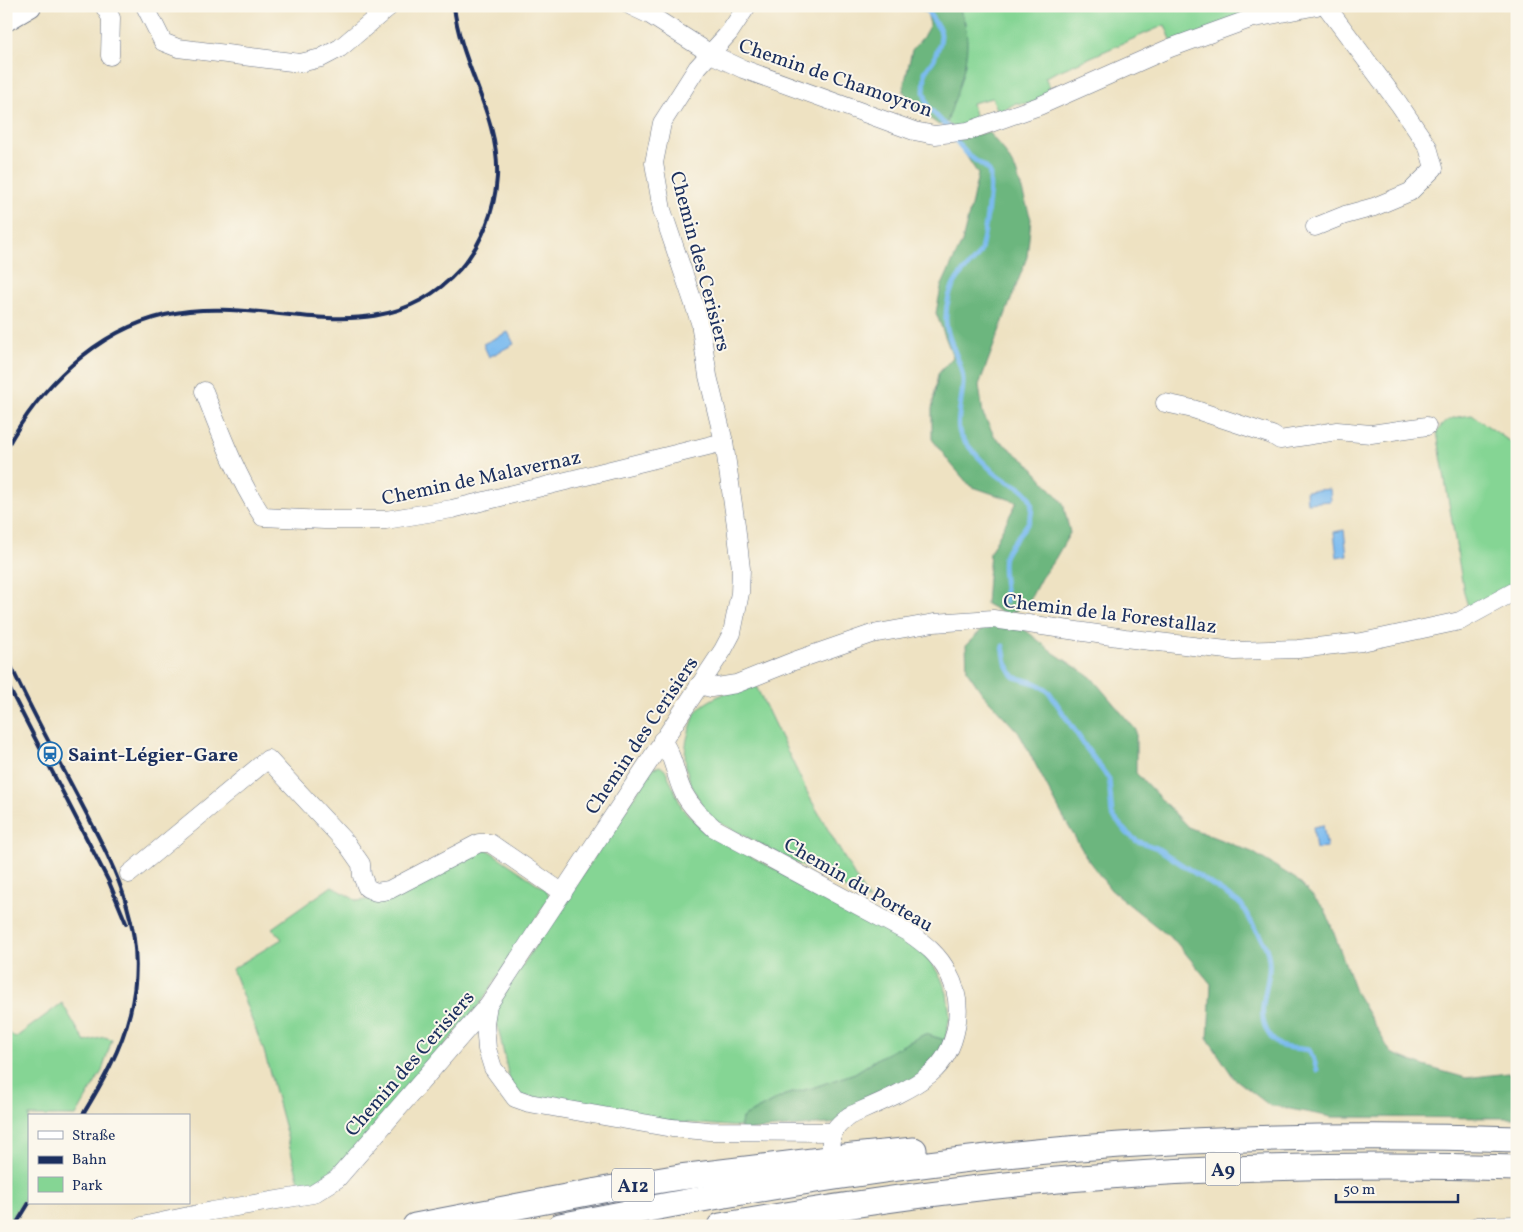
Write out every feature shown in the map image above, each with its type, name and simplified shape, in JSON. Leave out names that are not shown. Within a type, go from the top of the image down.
[{"type":"highway","name":"A9","points":[[560,1226],[669,1205],[832,1178],[964,1160],[1119,1145],[1380,1136],[1517,1139]]},
{"type":"highway","name":"A12","points":[[415,1226],[680,1177],[853,1156],[1008,1141],[1119,1145]]},
{"type":"highway","name":"A9","points":[[720,1226],[834,1207],[930,1194],[1094,1177],[1277,1167],[1428,1166],[1517,1168]]},
{"type":"main road","points":[[6,20],[30,6]]},
{"type":"street","points":[[104,6],[111,18],[110,56]]},
{"type":"street","points":[[145,6],[163,42],[178,48],[300,63],[321,58],[340,48],[390,6]]},
{"type":"street","name":"Chemin de Chamoyron","points":[[631,6],[650,15],[710,54],[763,77],[914,131],[935,135],[968,131],[1039,106],[1170,48],[1250,19],[1317,6]]},
{"type":"street","name":"Chemin des Cerisiers","points":[[142,1226],[212,1211],[313,1194],[337,1179],[488,1005],[723,650],[732,632],[740,593],[740,560],[724,442],[708,376],[700,322],[662,210],[654,163],[662,123],[697,68],[729,33],[748,6]]},
{"type":"street","points":[[1315,227],[1345,215],[1374,207],[1410,192],[1434,168],[1428,147],[1399,104],[1326,6]]},
{"type":"street","name":"Chemin de Malavernaz","points":[[204,391],[245,487],[263,517],[324,520],[386,520],[452,508],[724,442]]},
{"type":"street","points":[[1166,402],[1272,435],[1280,440],[1337,431],[1372,434],[1428,426]]},
{"type":"street","name":"Chemin de la Forestallaz","points":[[699,685],[711,688],[736,684],[794,661],[872,634],[934,623],[993,619],[1125,638],[1236,651],[1298,649],[1362,642],[1460,621],[1517,590]]},
{"type":"street","name":"Chemin du Porteau","points":[[488,1005],[485,1023],[487,1049],[493,1068],[516,1098],[530,1103],[672,1128],[832,1140],[840,1123],[849,1116],[920,1081],[940,1064],[950,1046],[956,1024],[957,1002],[952,982],[936,955],[909,933],[714,828],[698,814],[683,792],[673,759],[662,740]]},
{"type":"street","points":[[128,874],[268,759],[347,844],[361,864],[362,876],[367,888],[376,892],[389,890],[479,843],[490,843],[563,893]]},
{"type":"street","points":[[1477,1226],[1517,1225]]},
{"type":"green space","points":[[913,6],[958,6],[967,33],[966,59],[963,72],[947,122],[939,125],[913,107],[903,90],[912,50],[923,37],[930,24],[927,13]]},
{"type":"green space","points":[[958,6],[1288,6],[1172,42],[1165,25],[1045,77],[1053,94],[1030,104],[1016,103],[999,113],[992,98],[972,103],[976,119],[974,125],[953,128],[947,122],[965,64],[965,22]]},
{"type":"green space","points":[[988,132],[1003,149],[1016,171],[1031,219],[1027,257],[979,385],[983,414],[995,437],[1028,463],[1063,503],[1070,533],[1041,578],[1027,605],[1007,615],[986,604],[990,552],[1017,502],[970,486],[932,439],[932,409],[938,374],[953,357],[936,313],[941,287],[962,242],[978,174],[956,140]]},
{"type":"green space","points":[[1472,415],[1512,443],[1517,441],[1517,583],[1477,606],[1468,606],[1464,593],[1437,432],[1444,423],[1456,417]]},
{"type":"green space","points":[[993,619],[1024,629],[1054,653],[1091,677],[1136,730],[1136,773],[1188,827],[1252,852],[1296,879],[1325,909],[1356,993],[1391,1053],[1424,1066],[1466,1078],[1508,1073],[1517,1076],[1517,1118],[1332,1117],[1269,1105],[1234,1078],[1208,1039],[1211,984],[1176,942],[1111,890],[1088,860],[1019,733],[982,693],[967,671],[966,645]]},
{"type":"green space","points":[[754,682],[810,798],[869,901],[712,819],[697,797],[688,775],[685,752],[695,713],[707,702]]},
{"type":"green space","points":[[660,766],[666,771],[682,808],[705,832],[910,941],[928,957],[941,978],[947,993],[950,1016],[945,1040],[925,1034],[880,1057],[855,1073],[785,1095],[742,1118],[741,1127],[676,1122],[522,1096],[510,1083],[494,1008],[653,768]]},
{"type":"green space","points":[[488,850],[545,889],[550,897],[480,1004],[337,1170],[318,1181],[300,1185],[264,1051],[232,969],[282,939],[272,928],[332,886],[357,901],[389,897],[473,852]]},
{"type":"green space","points":[[62,1003],[85,1042],[104,1037],[112,1039],[102,1071],[77,1114],[28,1114],[28,1193],[6,1226],[6,1030],[15,1038]]},
{"type":"green space","points":[[925,1034],[945,1040],[940,1064],[840,1123],[740,1131],[742,1118],[785,1095],[855,1073],[880,1057]]},
{"type":"water","points":[[508,332],[514,344],[489,357],[483,344]]},
{"type":"water","points":[[1330,489],[1331,501],[1307,503],[1306,491]]},
{"type":"water","points":[[1344,530],[1347,555],[1337,557],[1334,532]]},
{"type":"water","points":[[1323,825],[1327,848],[1316,849],[1313,827]]},
{"type":"waterway","points":[[924,6],[940,30],[941,35],[934,59],[925,72],[924,92],[928,107],[950,130]]},
{"type":"waterway","points":[[954,137],[973,159],[989,171],[990,176],[988,209],[981,250],[954,284],[946,309],[947,329],[960,365],[963,380],[958,424],[959,431],[964,440],[985,464],[1000,477],[1018,486],[1026,493],[1031,502],[1032,510],[1027,525],[1007,550],[1004,557],[1006,602]]},
{"type":"waterway","points":[[1003,646],[1006,663],[1014,677],[1038,684],[1049,692],[1109,779],[1112,815],[1127,833],[1137,841],[1157,848],[1243,907],[1268,954],[1269,975],[1263,1006],[1265,1026],[1271,1037],[1281,1046],[1308,1050],[1313,1057],[1317,1070]]},
{"type":"tunnel","points":[[834,1166],[842,1226]]},
{"type":"railway","points":[[6,449],[19,426],[35,405],[52,384],[72,365],[93,348],[115,334],[139,323],[165,315],[204,310],[242,311],[320,318],[357,318],[393,312],[428,296],[460,269],[475,249],[486,226],[496,189],[497,177],[492,133],[464,49],[454,6]]},
{"type":"railway","points":[[6,655],[32,711],[106,852],[126,902],[132,929],[136,955],[135,983],[130,1013],[122,1040],[104,1079],[83,1114]]},
{"type":"railway","points":[[6,682],[109,882],[126,923]]},
{"type":"railway","points":[[15,1226],[28,1204]]},
{"type":"place","name":"Saint-Légier-Gare","points":[[50,754]]}]
